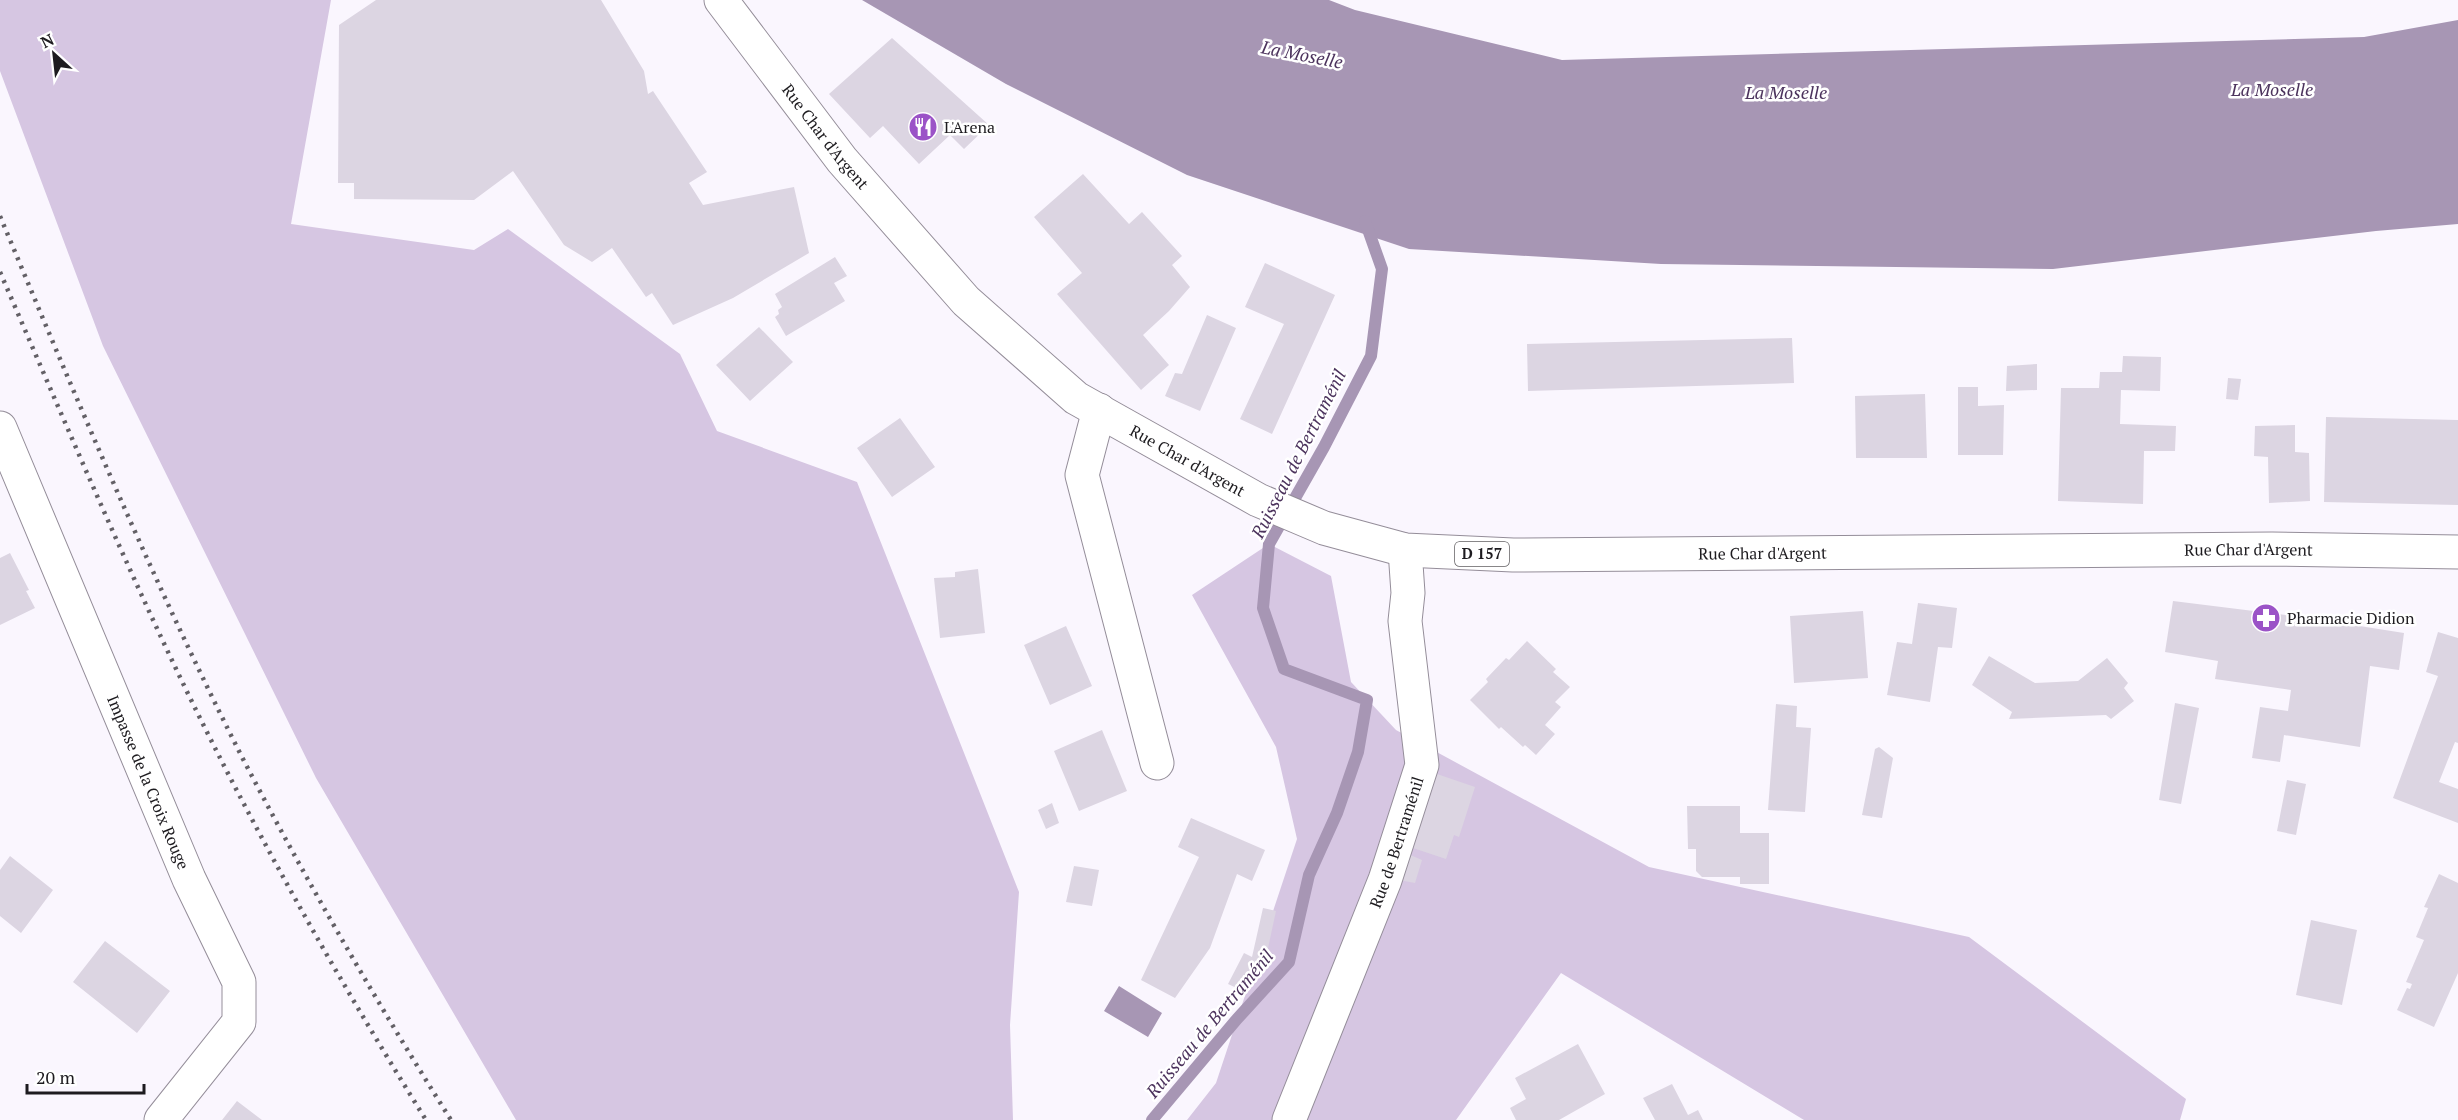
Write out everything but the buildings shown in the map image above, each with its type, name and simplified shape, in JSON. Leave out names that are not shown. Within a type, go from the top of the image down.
[{"type":"main road","name":"Rue Char d'Argent","points":[[721,0],[842,160],[966,301],[1076,398],[1258,500],[1324,528],[1405,550],[1513,555],[2248,549],[2458,552]]},
{"type":"main road","points":[[1099,410],[1082,475],[1157,763]]},
{"type":"main road","name":"Impasse de la Croix Rouge","points":[[0,428],[189,879],[239,982],[239,1022],[160,1120]]},
{"type":"main road","name":"Rue de Bertraménil","points":[[1289,1120],[1385,880],[1422,765],[1405,621],[1408,594],[1405,550]]},
{"type":"shaded area","points":[[0,0],[331,0],[291,224],[474,250],[508,229],[680,354],[717,431],[857,482],[1019,892],[1010,1025],[1013,1120],[516,1120],[316,778],[103,346],[0,71]]},
{"type":"shaded area","points":[[1269,544],[1331,576],[1351,682],[1396,730],[1649,867],[1969,937],[2186,1099],[2180,1120],[1804,1120],[1561,973],[1456,1120],[1187,1120],[1216,1083],[1297,839],[1276,747],[1192,595]]},
{"type":"water","name":"La Moselle","points":[[862,0],[1329,0],[1355,10],[1562,60],[2364,37],[2458,20],[2458,224],[2376,231],[2053,269],[1661,264],[1409,249],[1187,175],[1006,84]]},
{"type":"water","points":[[1119,986],[1162,1013],[1148,1037],[1104,1011]]},
{"type":"waterway","name":"Ruisseau de Bertraménil","points":[[1152,1120],[1237,1019],[1289,962],[1309,875],[1337,813],[1358,752],[1367,700],[1284,669],[1263,608],[1269,544],[1324,447],[1371,356],[1382,269],[1365,221]]},
{"type":"railway","points":[[0,216],[147,557],[243,759],[343,942],[451,1120]]},
{"type":"railway","points":[[0,272],[132,574],[206,731],[296,900],[426,1120]]},
{"type":"place","name":"L'Arena","points":[[923,127]]},
{"type":"place","name":"Pharmacie Didion","points":[[2266,618]]}]
